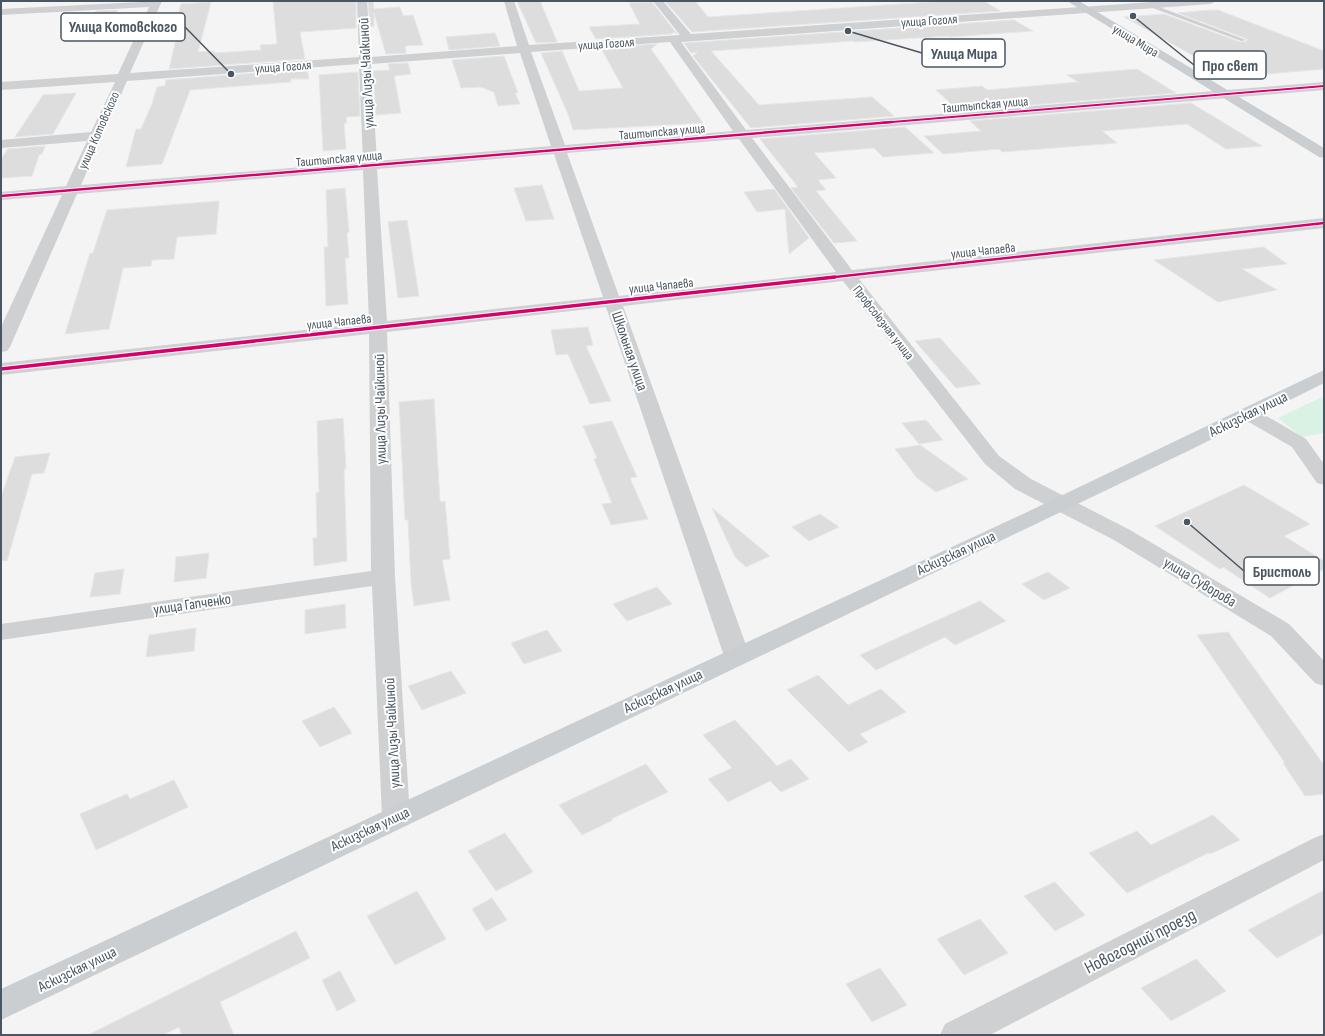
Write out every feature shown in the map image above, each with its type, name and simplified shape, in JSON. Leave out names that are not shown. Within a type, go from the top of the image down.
[{"type":"main road","name":"улица Мира","points":[[1072,1],[1324,154]]},
{"type":"main road","name":"Аскизская улица","points":[[1,1005],[396,817],[1062,504],[1249,414],[1324,376]]},
{"type":"street","points":[[1,7],[5,1]]},
{"type":"street","name":"улица Лизы Чайкиной","points":[[362,1],[378,326],[383,576],[396,817]]},
{"type":"street","name":"Школьная улица","points":[[509,1],[524,49],[737,656]]},
{"type":"street","name":"Профсоюзная улица","points":[[658,1],[742,134],[847,275],[992,460],[1023,484],[1062,504]]},
{"type":"street","name":"улица Гоголя","points":[[1,86],[1211,1]]},
{"type":"street","points":[[1,12],[156,2]]},
{"type":"street","name":"улица Котовского","points":[[1,347],[156,2]]},
{"type":"street","name":"Таштыпская улица","points":[[1,196],[1324,86]]},
{"type":"street","points":[[1,144],[96,136]]},
{"type":"street","name":"улица Чапаева","points":[[1,369],[612,300],[1324,223]]},
{"type":"street","points":[[1249,414],[1299,443],[1314,447],[1324,479]]},
{"type":"street","name":"улица Суворова","points":[[1062,504],[1122,535],[1280,630],[1324,677]]},
{"type":"street","name":"улица Гапченко","points":[[1,632],[383,576]]},
{"type":"street","name":"Новогодний проезд","points":[[957,1035],[1324,846]]},
{"type":"lane","points":[[1152,6],[1242,40]]},
{"type":"green space","points":[[1324,396],[1324,433],[1302,437],[1278,418]]},
{"type":"building","points":[[273,1],[356,1],[356,28],[300,32],[305,59],[169,69],[178,31],[174,31],[181,4],[211,2],[198,52],[215,51],[214,53],[261,50],[260,45],[277,44]]},
{"type":"building","points":[[368,1],[373,1],[374,9],[400,7],[403,16],[413,15],[423,45],[405,46],[406,53],[386,54],[374,13],[374,26],[370,27]]},
{"type":"building","points":[[517,1],[540,1],[557,42],[536,43]]},
{"type":"building","points":[[665,1],[695,1],[708,17],[945,1],[984,1],[1000,11],[692,32]]},
{"type":"building","points":[[652,2],[677,34],[674,32],[671,34],[596,39],[589,27],[640,24],[629,3]]},
{"type":"building","points":[[117,10],[110,32],[88,34],[96,11]]},
{"type":"building","points":[[1218,10],[1324,51],[1324,69],[1232,77],[1124,17],[1164,14],[1240,42],[1247,41],[1247,39],[1178,13]]},
{"type":"building","points":[[1014,20],[1033,31],[711,51],[759,105],[872,97],[894,116],[751,128],[693,56],[698,52],[691,53],[684,43]]},
{"type":"building","points":[[495,33],[500,46],[449,50],[446,37]]},
{"type":"building","points":[[657,44],[651,49],[703,123],[573,130],[568,114],[541,53],[562,51],[579,91],[623,88],[601,48]]},
{"type":"building","points":[[504,56],[518,93],[515,93],[520,104],[498,106],[494,92],[481,87],[461,88],[452,60]]},
{"type":"building","points":[[408,63],[411,74],[394,76],[401,113],[376,115],[373,71],[390,70],[388,64]]},
{"type":"building","points":[[307,69],[309,79],[291,79],[291,82],[190,90],[162,164],[126,167],[136,129],[141,129],[152,104],[157,87],[165,86],[166,80]]},
{"type":"building","points":[[1137,69],[1176,93],[959,111],[936,90],[982,86],[987,90],[1078,82],[1067,75]]},
{"type":"building","points":[[358,72],[360,116],[346,117],[347,123],[344,123],[346,149],[323,151],[319,75]]},
{"type":"building","points":[[76,93],[53,134],[15,137],[43,95]]},
{"type":"building","points":[[1191,103],[1262,146],[1226,149],[1187,124],[1102,131],[1117,143],[1002,152],[999,149],[943,154],[924,136],[981,131],[970,121]]},
{"type":"building","points":[[905,127],[934,153],[883,157],[874,148],[814,153],[836,178],[818,180],[826,190],[816,191],[857,241],[834,243],[791,188],[798,187],[760,139]]},
{"type":"building","points":[[45,146],[42,154],[39,155],[32,176],[1,178],[1,159],[8,149]]},
{"type":"building","points":[[542,185],[554,219],[526,221],[514,188]]},
{"type":"building","points":[[345,188],[349,232],[347,233],[349,258],[345,258],[348,304],[326,306],[324,247],[328,247],[326,190]]},
{"type":"building","points":[[774,189],[809,238],[789,254],[785,209],[757,212],[744,192]]},
{"type":"building","points":[[219,201],[216,234],[177,237],[174,259],[152,260],[151,266],[123,268],[109,329],[65,334],[90,253],[93,253],[107,210]]},
{"type":"building","points":[[407,220],[419,296],[398,298],[388,222]]},
{"type":"building","points":[[1264,247],[1287,264],[1242,269],[1277,290],[1218,302],[1154,260]]},
{"type":"building","points":[[588,327],[593,345],[586,346],[611,401],[590,404],[568,354],[556,355],[551,330]]},
{"type":"building","points":[[940,338],[981,384],[956,388],[915,341]]},
{"type":"building","points":[[434,399],[440,502],[445,501],[450,559],[442,560],[450,600],[414,606],[411,583],[408,520],[405,520],[399,402]]},
{"type":"building","points":[[343,418],[346,469],[344,469],[347,561],[314,566],[313,538],[317,538],[316,493],[319,492],[317,421]]},
{"type":"building","points":[[926,420],[943,440],[919,444],[902,423]]},
{"type":"building","points":[[612,421],[637,477],[630,478],[648,519],[611,525],[602,504],[612,503],[594,459],[597,458],[583,426]]},
{"type":"building","points":[[920,445],[968,479],[936,492],[917,478],[895,449]]},
{"type":"building","points":[[50,453],[44,473],[32,474],[7,561],[1,560],[1,497],[15,457]]},
{"type":"building","points":[[1244,485],[1310,524],[1284,536],[1324,561],[1324,569],[1270,598],[1223,567],[1220,569],[1155,526]]},
{"type":"building","points":[[712,508],[770,556],[746,567],[735,557]]},
{"type":"building","points":[[820,514],[839,527],[809,541],[792,527]]},
{"type":"building","points":[[209,553],[206,578],[174,582],[176,557]]},
{"type":"building","points":[[124,569],[120,594],[90,597],[95,573]]},
{"type":"building","points":[[1048,572],[1070,588],[1044,600],[1022,584]]},
{"type":"building","points":[[657,587],[672,604],[627,621],[613,604]]},
{"type":"building","points":[[980,601],[1006,621],[955,645],[945,637],[876,670],[860,655]]},
{"type":"building","points":[[345,604],[346,628],[305,634],[305,610]]},
{"type":"building","points":[[196,628],[194,651],[146,657],[149,635]]},
{"type":"building","points":[[547,630],[562,651],[524,664],[511,643]]},
{"type":"building","points":[[1228,632],[1324,765],[1324,794],[1305,796],[1283,763],[1285,763],[1197,635]]},
{"type":"building","points":[[451,671],[466,693],[422,710],[408,686]]},
{"type":"building","points":[[818,675],[848,705],[881,689],[906,712],[860,734],[868,742],[849,752],[787,690]]},
{"type":"building","points":[[334,707],[352,733],[320,747],[302,721]]},
{"type":"building","points":[[735,720],[777,766],[791,759],[809,779],[781,792],[770,781],[728,802],[708,779],[732,768],[703,735]]},
{"type":"building","points":[[646,764],[668,792],[611,819],[613,820],[582,835],[559,805]]},
{"type":"building","points":[[174,780],[188,807],[96,850],[80,814],[127,794],[130,799]]},
{"type":"building","points":[[1213,815],[1240,840],[1210,854],[1208,853],[1127,893],[1089,853],[1137,831],[1151,845]]},
{"type":"building","points":[[505,833],[533,872],[496,891],[468,851]]},
{"type":"building","points":[[1055,882],[1085,915],[1055,931],[1024,896]]},
{"type":"building","points":[[1324,890],[1324,933],[1277,958],[1248,930]]},
{"type":"building","points":[[417,891],[446,939],[395,965],[367,916]]},
{"type":"building","points":[[492,898],[507,920],[486,931],[472,909]]},
{"type":"building","points":[[980,919],[1008,953],[964,975],[937,939]]},
{"type":"building","points":[[296,931],[310,958],[220,1002],[234,1035],[182,1035],[179,1027],[163,1035],[88,1035]]},
{"type":"building","points":[[1196,959],[1226,991],[1171,1021],[1141,988]]},
{"type":"building","points":[[880,968],[907,1005],[872,1022],[846,984]]},
{"type":"building","points":[[340,971],[356,1001],[337,1011],[322,980]]},
{"type":"cycle path","points":[[1,196],[1324,86]]},
{"type":"cycle path","points":[[1,369],[1324,223]]},
{"type":"place","name":"Про свет","points":[[1133,16]]},
{"type":"place","name":"Улица Мира","points":[[848,31]]},
{"type":"place","name":"Улица Котовского","points":[[231,74]]},
{"type":"place","name":"Бристоль","points":[[1187,522]]}]
